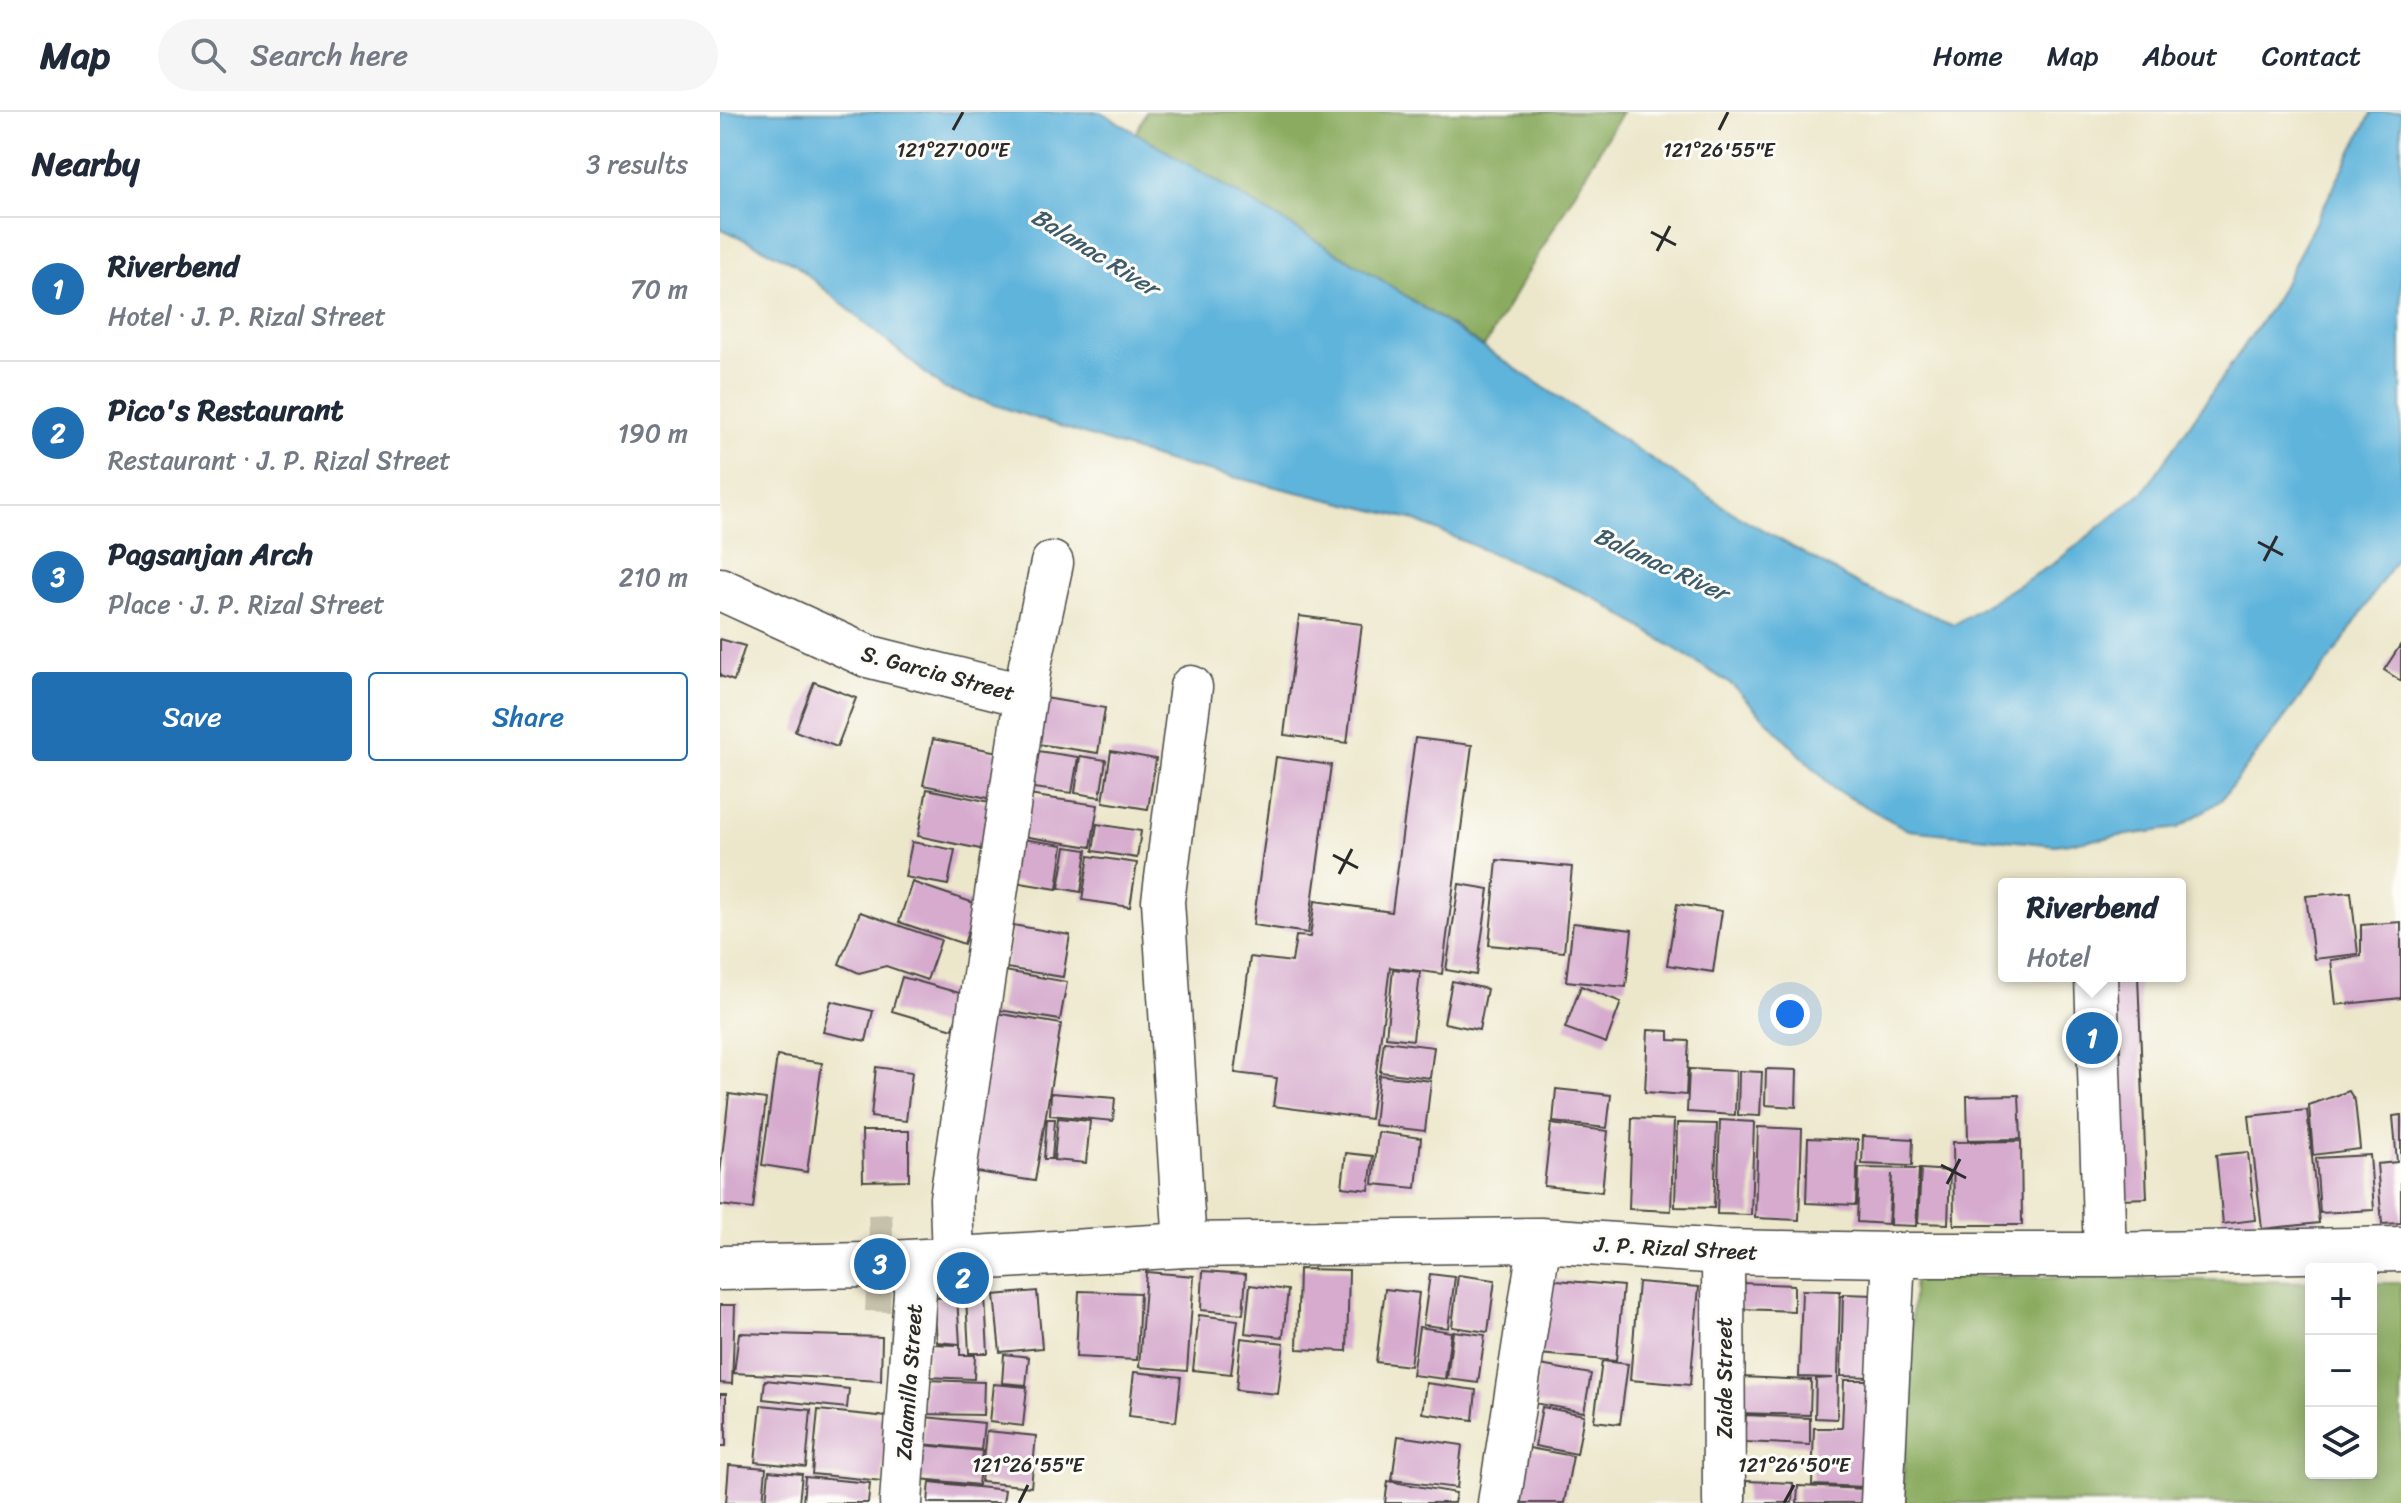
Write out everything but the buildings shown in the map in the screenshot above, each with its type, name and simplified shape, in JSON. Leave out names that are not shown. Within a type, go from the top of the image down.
[{"type":"main road","name":"J. P. Rizal Street","points":[[720,1268],[801,1265],[840,1284],[896,1265],[1185,1245],[1540,1240],[1723,1252],[1894,1255],[2105,1255],[2401,1249]]},
{"type":"street","name":"Zalamilla Street","points":[[901,1503],[896,1265],[951,1198],[1026,696],[1052,563]]},
{"type":"street","name":"S. Garcia Street","points":[[720,589],[867,656],[1026,696]]},
{"type":"street","points":[[1185,1245],[1163,901],[1191,687]]},
{"type":"street","points":[[2096,982],[2105,1255]]},
{"type":"street","points":[[1499,1503],[1540,1240]]},
{"type":"street","name":"Zaide Street","points":[[1723,1252],[1724,1503]]},
{"type":"street","points":[[1882,1503],[1894,1255]]},
{"type":"green space","points":[[1146,112],[1622,112],[1484,347],[1377,277],[1136,133]]},
{"type":"green space","points":[[1914,1275],[2305,1282],[2305,1479],[2377,1479],[2377,1283],[2401,1283],[2401,1503],[1902,1503]]},
{"type":"water","name":"Balanac River","points":[[720,112],[1101,112],[1377,277],[1735,514],[1863,587],[1954,624],[2056,562],[2144,491],[2275,301],[2372,112],[2401,112],[2401,552],[2337,650],[2221,800],[2178,828],[2055,845],[1908,830],[1834,789],[1732,685],[1592,596],[1411,519],[1166,461],[943,388],[792,262],[720,228]]},
{"type":"tunnel","points":[[869,1237],[893,1236]]},
{"type":"tunnel","points":[[866,1289],[891,1290]]},
{"type":"place","name":"Riverbend","points":[[2092,1038]]},
{"type":"place","name":"Pagsanjan Arch","points":[[880,1264]]},
{"type":"place","name":"Pico's Restaurant","points":[[963,1278]]}]
